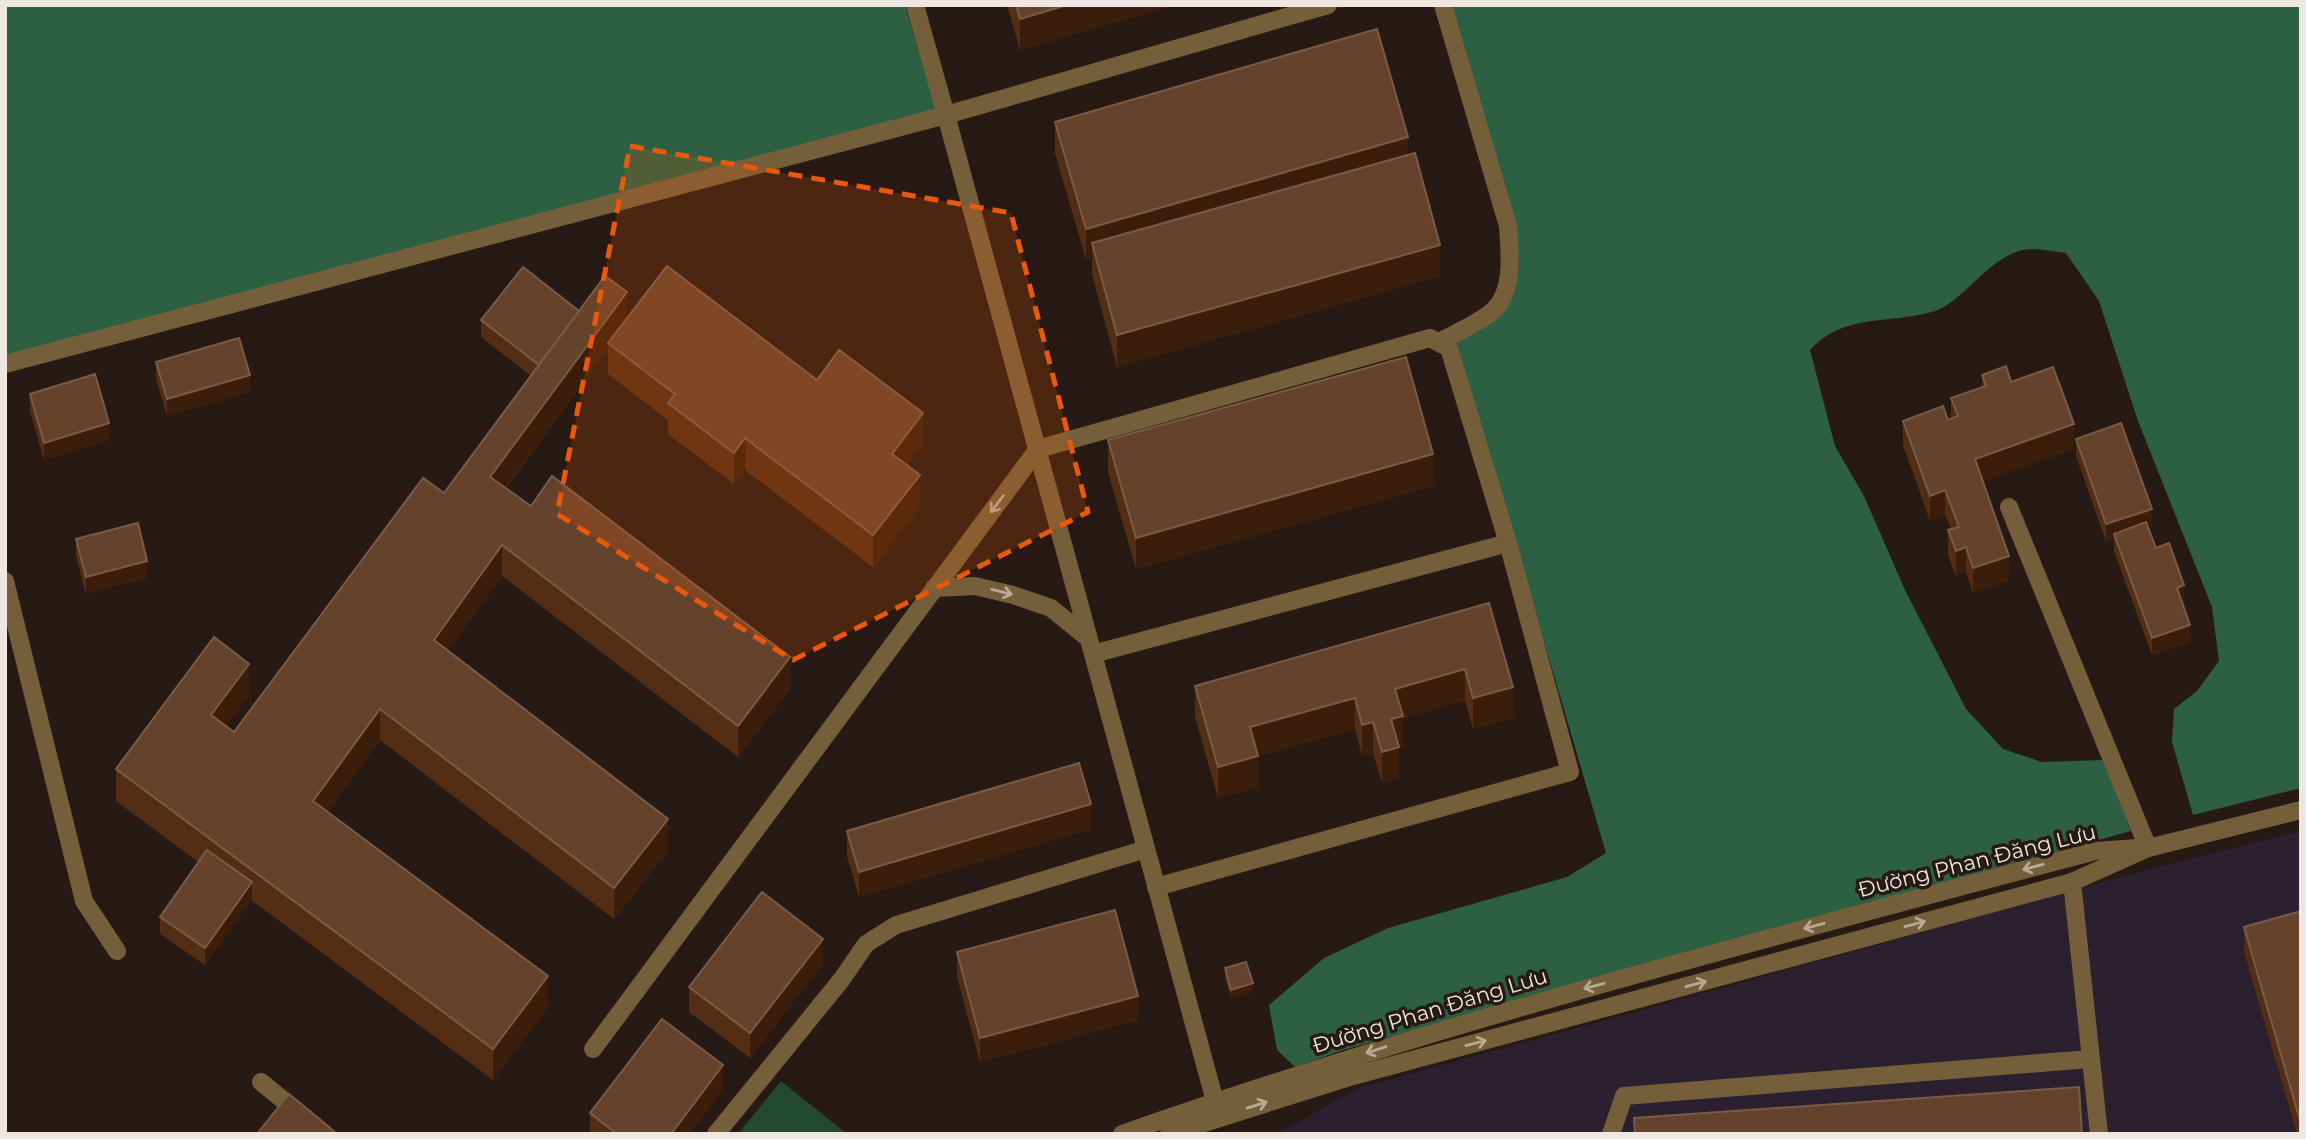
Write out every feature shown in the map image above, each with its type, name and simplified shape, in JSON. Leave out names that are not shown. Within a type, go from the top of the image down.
[{"type":"street","points":[[915,5],[1217,1109]]},
{"type":"street","points":[[5,364],[946,115],[1328,5]]},
{"type":"street","points":[[1441,341],[1492,313],[1507,289],[1511,264],[1508,226],[1443,5]]},
{"type":"street","points":[[593,1049],[1038,449],[1430,338],[1441,341],[1449,348],[1508,543],[1570,772],[1156,887]]},
{"type":"street","points":[[2009,507],[2148,848],[2301,810]]},
{"type":"street","points":[[1091,646],[1508,543]]},
{"type":"street","points":[[5,581],[84,901],[117,951]]},
{"type":"street","points":[[934,588],[975,586],[1051,608],[1091,646]]},
{"type":"street","name":"Đường Phan Đăng Lưu","points":[[1122,1134],[1353,1076],[2072,882],[2148,848]]},
{"type":"street","name":"Đường Phan Đăng Lưu","points":[[1169,1134],[1217,1109],[1468,1021],[2095,850],[2148,848]]},
{"type":"street","points":[[716,1134],[842,979],[866,944],[896,925],[1146,849]]},
{"type":"street","points":[[2072,882],[2099,1134]]},
{"type":"street","points":[[1611,1134],[1624,1096],[2090,1059]]},
{"type":"street","points":[[261,1082],[324,1134]]},
{"type":"highlighted area","points":[[630,146],[1011,213],[1088,512],[793,660],[557,514]]},
{"type":"shaded area","points":[[2301,831],[2301,1134],[1277,1134],[1356,1089],[2154,868]]},
{"type":"green space","points":[[5,5],[905,5],[936,109],[5,356]]},
{"type":"green space","points":[[1451,5],[2301,5],[2301,788],[2193,815],[2172,742],[2174,709],[2197,691],[2219,661],[2212,607],[2138,421],[2099,301],[2066,253],[2039,249],[2023,250],[1999,261],[1946,306],[1918,315],[1853,325],[1823,338],[1810,350],[1835,446],[1864,496],[1905,590],[1966,709],[2003,749],[2042,762],[2104,760],[2131,831],[1343,1050],[1295,1067],[1277,1050],[1269,1005],[1324,958],[1388,928],[1567,877],[1606,853],[1456,341],[1497,319],[1515,289],[1519,265],[1515,223]]},
{"type":"green space","points":[[781,1081],[847,1134],[738,1134]]},
{"type":"building","points":[[1016,5],[1067,5],[1020,19]]},
{"type":"building","points":[[1377,29],[1408,137],[1086,229],[1055,122]]},
{"type":"building","points":[[1415,153],[1440,245],[1117,335],[1092,243]]},
{"type":"building","points":[[667,266],[817,380],[839,350],[923,413],[892,454],[920,475],[873,535],[745,438],[734,453],[668,403],[675,394],[608,343]]},
{"type":"building","points":[[523,267],[579,311],[539,365],[481,320]]},
{"type":"building","points":[[605,276],[627,292],[490,477],[531,506],[552,476],[790,657],[738,726],[502,545],[434,640],[668,819],[614,888],[380,709],[313,801],[548,976],[493,1049],[116,769],[214,637],[249,664],[211,715],[234,732],[423,478],[444,493]]},
{"type":"building","points":[[239,338],[250,375],[167,399],[156,362]]},
{"type":"building","points":[[1406,357],[1433,454],[1136,538],[1108,440]]},
{"type":"building","points":[[2006,366],[2011,382],[2053,367],[2074,424],[1975,459],[2009,556],[1973,568],[1966,547],[1956,551],[1948,530],[1959,527],[1945,490],[1930,496],[1903,421],[1943,406],[1948,420],[1958,416],[1951,398],[1986,386],[1982,375]]},
{"type":"building","points":[[95,374],[109,423],[44,443],[30,394]]},
{"type":"building","points":[[2121,423],[2152,509],[2106,524],[2076,439]]},
{"type":"building","points":[[2146,522],[2156,548],[2169,543],[2184,585],[2177,588],[2190,625],[2152,638],[2114,534]]},
{"type":"building","points":[[138,523],[147,561],[86,577],[76,539]]},
{"type":"building","points":[[1489,603],[1513,687],[1473,698],[1465,669],[1395,689],[1403,716],[1391,719],[1399,747],[1382,752],[1373,722],[1362,725],[1355,698],[1250,727],[1258,756],[1218,767],[1195,686]]},
{"type":"building","points":[[1079,763],[1091,804],[859,872],[847,831]]},
{"type":"building","points":[[207,850],[252,882],[205,948],[160,917]]},
{"type":"building","points":[[762,892],[823,939],[750,1033],[689,987]]},
{"type":"building","points":[[1115,910],[1138,996],[980,1038],[957,952]]},
{"type":"building","points":[[2301,911],[2301,1124],[2244,927]]},
{"type":"building","points":[[1246,962],[1253,983],[1231,990],[1225,968]]},
{"type":"building","points":[[662,1019],[723,1065],[671,1134],[617,1134],[590,1113]]},
{"type":"building","points":[[2079,1087],[2082,1134],[1635,1134],[1634,1118]]},
{"type":"building","points":[[289,1094],[337,1134],[257,1134]]}]
